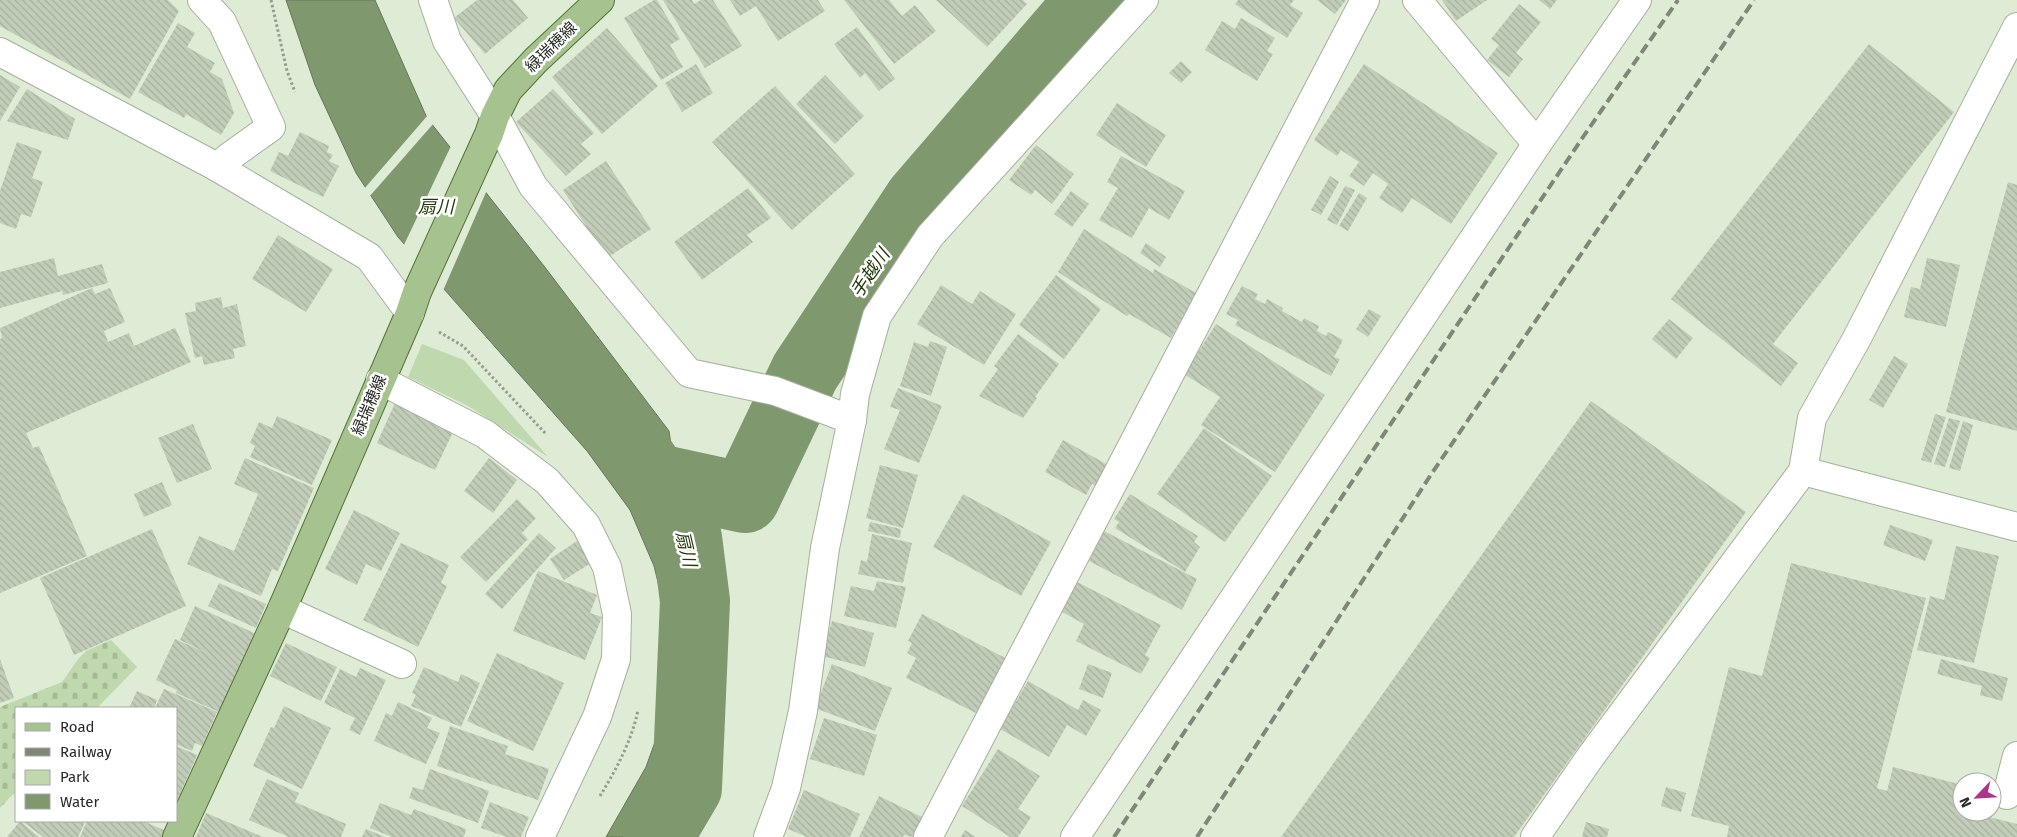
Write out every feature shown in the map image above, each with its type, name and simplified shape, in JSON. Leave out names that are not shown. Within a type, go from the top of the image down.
[{"type":"main road","name":"緑瑞穂線","points":[[177,837],[282,609],[413,302],[508,90],[536,60],[600,0]]},
{"type":"street","points":[[202,0],[220,11],[271,127],[217,167]]},
{"type":"street","points":[[433,0],[448,41],[492,125],[533,186],[689,373],[775,391],[843,416]]},
{"type":"street","points":[[768,837],[786,788],[803,711],[843,416],[855,394],[877,316],[930,236],[1144,0]]},
{"type":"street","points":[[928,837],[1365,0]]},
{"type":"street","points":[[1417,0],[1537,144]]},
{"type":"street","points":[[1074,837],[1537,144],[1637,0]]},
{"type":"street","points":[[1535,837],[1591,756],[1803,471],[1812,418],[1856,340],[2017,27]]},
{"type":"street","points":[[0,52],[217,167],[369,258],[413,302]]},
{"type":"street","points":[[380,380],[485,434],[547,481],[586,525],[606,567],[617,614],[616,658],[597,717],[540,837]]},
{"type":"street","points":[[1803,471],[2017,527]]},
{"type":"street","points":[[282,609],[402,664]]},
{"type":"street","points":[[2008,795],[2017,756]]},
{"type":"green space","points":[[422,344],[464,360],[548,457],[468,406],[408,377]]},
{"type":"green space","points":[[111,640],[137,667],[98,707],[15,707],[15,792],[0,808],[0,707],[62,682],[86,651]]},
{"type":"water","name":"扇川","points":[[286,0],[375,0],[427,118],[544,266],[669,431],[708,693],[691,837],[606,837],[646,767],[660,728],[671,680],[668,623],[654,566],[630,510],[587,451],[398,237],[356,173],[315,85]]},
{"type":"pier","points":[[428,115],[434,123],[369,197],[364,189]]},
{"type":"pier","points":[[451,146],[487,190],[442,293],[403,247]]},
{"type":"building","points":[[0,0],[168,0],[179,11],[130,99],[0,26]]},
{"type":"building","points":[[477,0],[513,0],[528,18],[485,54],[454,18]]},
{"type":"building","points":[[657,0],[680,39],[670,45],[683,67],[661,80],[624,18]]},
{"type":"building","points":[[663,0],[692,0],[694,4],[701,0],[713,0],[742,46],[705,68]]},
{"type":"building","points":[[730,0],[818,0],[825,11],[778,41],[756,6],[740,16]]},
{"type":"building","points":[[844,0],[889,0],[902,16],[915,5],[936,31],[894,64]]},
{"type":"building","points":[[936,0],[1023,0],[1027,4],[987,47]]},
{"type":"building","points":[[1238,0],[1294,0],[1290,5],[1303,13],[1287,38],[1235,4]]},
{"type":"building","points":[[1317,0],[1346,0],[1335,14]]},
{"type":"building","points":[[1442,0],[1487,0],[1456,21]]},
{"type":"building","points":[[1539,0],[1557,0],[1550,9]]},
{"type":"building","points":[[1519,4],[1541,22],[1516,53],[1523,59],[1509,77],[1487,60],[1499,45],[1491,39]]},
{"type":"building","points":[[1241,18],[1275,38],[1267,51],[1273,54],[1257,81],[1205,50],[1222,21],[1235,29]]},
{"type":"building","points":[[178,23],[195,33],[187,47],[215,63],[210,72],[222,79],[234,113],[221,135],[186,114],[184,118],[138,92]]},
{"type":"building","points":[[857,27],[895,79],[879,91],[865,73],[860,78],[834,44]]},
{"type":"building","points":[[607,28],[658,86],[602,134],[552,77]]},
{"type":"building","points":[[1869,44],[1954,112],[1773,344],[1798,363],[1781,386],[1671,299]]},
{"type":"building","points":[[1181,61],[1192,72],[1181,83],[1169,73]]},
{"type":"building","points":[[696,64],[713,93],[682,112],[665,83]]},
{"type":"building","points":[[1364,64],[1498,153],[1451,224],[1412,198],[1402,213],[1379,198],[1388,184],[1373,173],[1364,186],[1349,176],[1359,162],[1341,150],[1337,156],[1314,140]]},
{"type":"building","points":[[0,75],[20,87],[0,121]]},
{"type":"building","points":[[825,75],[864,116],[835,144],[796,104]]},
{"type":"building","points":[[775,86],[855,174],[792,230],[712,142]]},
{"type":"building","points":[[27,89],[75,119],[68,140],[7,121]]},
{"type":"building","points":[[553,89],[594,133],[581,144],[591,154],[566,176],[516,122]]},
{"type":"building","points":[[1117,103],[1166,135],[1146,167],[1096,135]]},
{"type":"building","points":[[300,132],[329,146],[327,152],[333,155],[329,161],[339,166],[323,197],[270,171],[279,152],[288,156]]},
{"type":"building","points":[[17,142],[42,151],[32,178],[43,182],[31,217],[21,214],[16,229],[0,223],[0,191]]},
{"type":"building","points":[[1036,145],[1074,174],[1052,204],[1035,190],[1031,195],[1009,180]]},
{"type":"building","points":[[1121,156],[1185,191],[1169,220],[1149,208],[1132,238],[1099,220],[1118,188],[1107,182]]},
{"type":"building","points":[[606,161],[651,229],[610,256],[597,243],[563,190]]},
{"type":"building","points":[[1330,176],[1339,182],[1321,215],[1311,210]]},
{"type":"building","points":[[2008,182],[2017,185],[2017,431],[1946,412]]},
{"type":"building","points":[[1345,186],[1355,190],[1337,225],[1327,220]]},
{"type":"building","points":[[748,188],[771,218],[747,235],[753,242],[702,280],[674,242]]},
{"type":"building","points":[[1071,191],[1089,204],[1072,227],[1054,214]]},
{"type":"building","points":[[1359,193],[1367,198],[1348,231],[1339,226]]},
{"type":"building","points":[[1084,229],[1153,273],[1154,269],[1196,293],[1171,338],[1129,314],[1127,316],[1058,272]]},
{"type":"building","points":[[278,235],[333,269],[306,312],[252,279]]},
{"type":"building","points":[[1146,243],[1166,257],[1160,267],[1140,253]]},
{"type":"building","points":[[54,258],[58,276],[102,264],[108,283],[63,295],[62,291],[0,308],[0,272]]},
{"type":"building","points":[[1927,258],[1960,265],[1946,327],[1904,317],[1911,287],[1920,289]]},
{"type":"building","points":[[1056,275],[1101,309],[1064,359],[1019,325]]},
{"type":"building","points":[[941,285],[972,304],[980,291],[1016,314],[984,365],[917,324]]},
{"type":"building","points":[[1242,286],[1258,294],[1255,299],[1265,304],[1267,299],[1283,308],[1282,311],[1302,322],[1304,318],[1319,326],[1317,331],[1326,336],[1328,332],[1343,340],[1334,357],[1340,359],[1331,376],[1235,325],[1238,320],[1226,314]]},
{"type":"building","points":[[92,288],[95,294],[110,288],[125,322],[104,331],[108,342],[129,333],[134,346],[175,328],[191,362],[26,433],[33,448],[39,446],[87,556],[0,593],[0,339],[2,338],[0,328]]},
{"type":"building","points":[[221,297],[223,308],[237,304],[246,346],[233,349],[235,358],[204,365],[202,356],[195,358],[185,313],[196,311],[195,303]]},
{"type":"building","points":[[1369,309],[1381,316],[1368,337],[1356,329]]},
{"type":"building","points":[[1669,319],[1693,338],[1676,359],[1652,339]]},
{"type":"building","points":[[1216,324],[1325,395],[1275,472],[1201,425],[1220,397],[1184,374]]},
{"type":"building","points":[[1018,334],[1059,364],[1035,397],[1037,398],[1023,418],[979,396],[998,369],[994,366]]},
{"type":"building","points":[[930,341],[947,347],[931,396],[900,386],[914,342],[928,347]]},
{"type":"building","points":[[1894,356],[1908,364],[1883,408],[1869,400]]},
{"type":"building","points":[[898,388],[942,406],[919,463],[884,449],[900,410],[890,407]]},
{"type":"building","points":[[1591,401],[1746,512],[1514,837],[1281,837]]},
{"type":"building","points":[[395,403],[454,430],[435,470],[377,443]]},
{"type":"building","points":[[1935,414],[1946,417],[1931,463],[1921,460]]},
{"type":"building","points":[[277,416],[332,440],[312,485],[250,457],[255,446],[250,443],[259,422],[272,428]]},
{"type":"building","points":[[1949,418],[1960,421],[1945,467],[1934,464]]},
{"type":"building","points":[[1963,421],[1973,425],[1960,471],[1949,468]]},
{"type":"building","points":[[193,424],[212,469],[177,483],[158,438]]},
{"type":"building","points":[[1204,428],[1272,476],[1225,542],[1157,494]]},
{"type":"building","points":[[1063,440],[1108,465],[1097,486],[1092,484],[1086,495],[1045,472]]},
{"type":"building","points":[[245,458],[314,488],[278,571],[272,569],[261,596],[187,564],[199,536],[234,551],[258,494],[234,484]]},
{"type":"building","points":[[489,458],[517,480],[493,513],[464,491]]},
{"type":"building","points":[[880,465],[918,475],[903,528],[866,518]]},
{"type":"building","points":[[162,482],[172,505],[144,517],[134,494]]},
{"type":"building","points":[[963,494],[1051,542],[1021,596],[933,547]]},
{"type":"building","points":[[1130,494],[1198,536],[1194,542],[1200,547],[1185,572],[1115,528],[1119,522],[1114,519]]},
{"type":"building","points":[[517,499],[536,518],[522,533],[528,539],[486,582],[460,557]]},
{"type":"building","points":[[354,510],[400,533],[381,571],[366,564],[357,585],[325,569]]},
{"type":"building","points":[[870,522],[901,529],[900,538],[868,531]]},
{"type":"building","points":[[1890,525],[1933,540],[1925,561],[1883,545]]},
{"type":"building","points":[[152,529],[186,606],[74,655],[40,578]]},
{"type":"building","points":[[1104,531],[1197,579],[1182,610],[1089,561]]},
{"type":"building","points":[[539,533],[556,548],[502,609],[485,594]]},
{"type":"building","points":[[872,534],[912,543],[903,583],[858,574],[861,560],[867,562]]},
{"type":"building","points":[[577,541],[591,563],[564,580],[550,559]]},
{"type":"building","points":[[401,543],[449,565],[441,583],[447,586],[418,647],[363,620]]},
{"type":"building","points":[[1956,546],[1999,556],[1974,663],[1917,650],[1930,596],[1944,600]]},
{"type":"building","points":[[1791,563],[1926,598],[1877,788],[1887,791],[1893,767],[1952,782],[1952,822],[2002,822],[2002,820],[2017,824],[2017,837],[1727,837],[1729,826],[1691,816],[1729,667],[1762,676]]},
{"type":"building","points":[[538,571],[597,595],[590,613],[602,617],[585,660],[513,631]]},
{"type":"building","points":[[877,581],[906,587],[896,628],[844,616],[851,586],[874,591]]},
{"type":"building","points":[[1077,582],[1161,625],[1145,655],[1150,658],[1141,674],[1076,641],[1084,624],[1062,612]]},
{"type":"building","points":[[219,583],[266,604],[256,628],[208,606]]},
{"type":"building","points":[[195,606],[254,633],[219,712],[176,693],[177,690],[156,680],[175,639],[209,654],[180,640]]},
{"type":"building","points":[[922,614],[1007,659],[978,714],[906,678],[916,658],[907,653],[912,643],[908,641]]},
{"type":"building","points":[[832,621],[874,633],[865,667],[822,656]]},
{"type":"building","points":[[286,643],[337,667],[321,701],[270,676]]},
{"type":"building","points":[[497,653],[564,683],[533,751],[467,721]]},
{"type":"building","points":[[0,659],[14,698],[0,703]]},
{"type":"building","points":[[1941,659],[2008,678],[2002,701],[1980,695],[1982,686],[1937,674]]},
{"type":"building","points":[[832,664],[892,688],[875,731],[815,708]]},
{"type":"building","points":[[1088,664],[1112,673],[1103,698],[1079,689]]},
{"type":"building","points":[[424,667],[458,682],[461,674],[480,683],[461,727],[411,706],[416,695],[412,693]]},
{"type":"building","points":[[360,668],[386,680],[360,735],[349,730],[355,718],[324,703],[340,669],[356,677]]},
{"type":"building","points":[[1028,681],[1078,710],[1083,700],[1101,710],[1086,736],[1067,725],[1049,757],[1000,729]]},
{"type":"building","points":[[164,689],[217,712],[202,746],[195,743],[192,751],[178,745],[178,707],[155,707]]},
{"type":"building","points":[[137,691],[157,700],[154,707],[129,707]]},
{"type":"building","points":[[398,702],[432,718],[427,728],[440,733],[426,764],[374,741],[386,713],[392,716]]},
{"type":"building","points":[[284,706],[331,728],[302,789],[253,766],[271,727],[274,728]]},
{"type":"building","points":[[824,718],[877,735],[864,776],[810,759]]},
{"type":"building","points":[[450,726],[508,746],[505,754],[549,769],[538,800],[437,766]]},
{"type":"building","points":[[178,747],[197,755],[178,798]]},
{"type":"building","points":[[998,749],[1040,776],[1018,809],[1031,817],[1018,837],[1010,837],[962,806]]},
{"type":"building","points":[[430,769],[489,791],[478,823],[409,798],[413,787],[423,790]]},
{"type":"building","points":[[267,779],[299,793],[295,802],[346,824],[341,837],[289,837],[249,820]]},
{"type":"building","points":[[1666,787],[1686,793],[1681,812],[1661,806]]},
{"type":"building","points":[[804,790],[860,814],[850,837],[807,837],[788,829]]},
{"type":"building","points":[[879,796],[924,818],[914,837],[904,835],[903,837],[859,837]]},
{"type":"building","points":[[490,802],[529,817],[521,837],[507,837],[481,828]]},
{"type":"building","points":[[380,803],[411,815],[414,809],[466,829],[464,837],[392,837],[370,828]]},
{"type":"building","points":[[206,813],[263,837],[196,837]]},
{"type":"building","points":[[21,822],[39,837],[7,837]]},
{"type":"building","points":[[23,822],[85,822],[78,837],[43,837]]},
{"type":"building","points":[[87,822],[145,822],[166,831],[163,837],[80,837]]},
{"type":"building","points":[[1586,822],[1609,829],[1607,837],[1582,837]]},
{"type":"building","points":[[366,829],[385,837],[362,837]]},
{"type":"building","points":[[965,830],[976,837],[961,837]]},
{"type":"waterway","name":"手越川","points":[[653,478],[745,498],[805,372],[919,200],[1091,0]]},
{"type":"waterway","name":"扇川","points":[[634,448],[670,503],[687,538],[695,601],[687,788],[658,837]]},
{"type":"railway","points":[[1114,837],[1583,137],[1678,0]]},
{"type":"railway","points":[[1197,837],[1432,473],[1754,0]]}]
